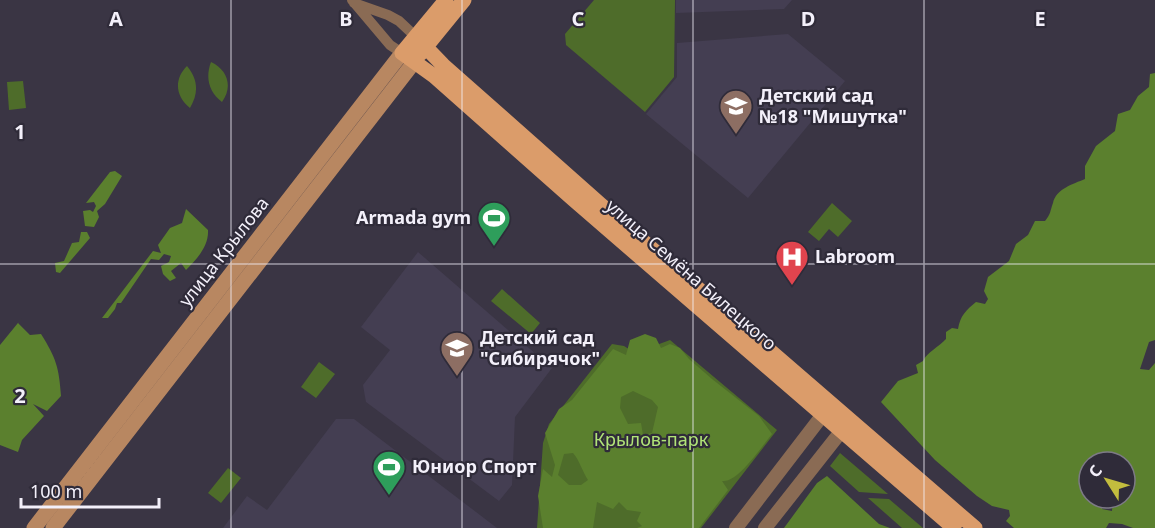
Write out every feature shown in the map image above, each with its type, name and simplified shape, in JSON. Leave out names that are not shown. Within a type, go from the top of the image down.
[{"type":"main road","name":"улица Крылова","points":[[421,42],[446,0]]},
{"type":"main road","name":"улица Крылова","points":[[34,528],[408,57],[464,0]]},
{"type":"main road","name":"улица Семёна Билецкого","points":[[421,42],[443,65],[600,204],[814,389],[827,409]]},
{"type":"main road","name":"улица Крылова","points":[[53,528],[408,57]]},
{"type":"main road","name":"улица Семёна Билецкого","points":[[408,57],[827,409],[954,528]]},
{"type":"main road","name":"улица Семёна Билецкого","points":[[845,426],[975,528]]},
{"type":"street","name":"улица Семёна Билецкого","points":[[353,1],[399,21],[421,42]]},
{"type":"street","points":[[353,1],[390,45],[408,57]]},
{"type":"street","points":[[736,528],[827,409]]},
{"type":"street","points":[[765,528],[845,426]]},
{"type":"shaded area","points":[[676,0],[792,0],[784,9],[676,13]]},
{"type":"shaded area","name":"Детский сад №18 \"Мишутка\"","points":[[788,34],[845,81],[748,198],[646,114],[677,77],[677,43]]},
{"type":"shaded area","name":"Детский сад \"Сибирячок\"","points":[[418,252],[552,368],[515,417],[512,485],[499,501],[366,402],[363,385],[390,350],[361,327]]},
{"type":"shaded area","points":[[336,419],[354,419],[497,528],[223,528],[247,496],[267,510]]},
{"type":"green space","points":[[594,0],[675,0],[674,77],[645,112],[566,45],[565,34]]},
{"type":"green space","points":[[211,62],[217,65],[227,79],[227,91],[222,102],[214,94],[209,84],[208,74]]},
{"type":"green space","points":[[187,66],[196,86],[195,97],[190,108],[181,98],[178,87],[180,76]]},
{"type":"green space","points":[[1155,73],[1155,340],[1149,342],[1140,369],[1149,370],[1155,363],[1155,528],[1133,528],[1109,523],[1106,528],[1014,528],[1006,521],[1010,516],[1009,510],[992,506],[977,496],[935,460],[881,402],[898,381],[918,373],[916,365],[946,339],[946,332],[952,328],[958,329],[962,317],[969,308],[976,302],[985,304],[988,299],[984,291],[988,277],[1009,261],[1016,244],[1028,235],[1035,221],[1045,221],[1058,194],[1085,179],[1085,166],[1096,146],[1115,131],[1118,114],[1130,110],[1138,96],[1149,87],[1150,74]]},
{"type":"green space","points":[[23,81],[26,108],[9,110],[7,82]]},
{"type":"green space","points":[[115,171],[122,176],[105,204],[97,211],[99,217],[94,227],[85,226],[83,211],[93,212],[96,206],[94,202],[86,203],[110,172]]},
{"type":"green space","points":[[832,203],[852,221],[838,237],[829,229],[819,241],[808,232]]},
{"type":"green space","points":[[186,209],[208,230],[207,241],[198,257],[186,270],[181,263],[171,271],[176,278],[170,281],[163,274],[161,266],[169,262],[171,256],[164,254],[159,260],[151,259],[121,303],[117,303],[108,318],[102,318],[153,251],[161,253],[158,245],[170,228],[182,223]]},
{"type":"green space","points":[[81,232],[87,232],[90,238],[60,273],[56,272],[55,263],[64,261],[72,243],[79,242]]},
{"type":"green space","points":[[502,289],[540,323],[531,334],[491,301]]},
{"type":"green space","points":[[22,318],[18,323],[30,335],[41,334],[50,350],[58,370],[61,396],[47,411],[33,404],[44,416],[22,440],[18,452],[0,445],[0,345]]},
{"type":"green space","name":"Крылов-парк","points":[[645,334],[656,338],[661,348],[670,344],[680,348],[712,379],[759,416],[772,434],[742,470],[728,480],[722,481],[728,490],[699,528],[637,528],[642,526],[637,521],[641,512],[627,510],[619,502],[613,509],[597,502],[593,528],[543,528],[538,496],[543,469],[552,477],[555,465],[545,433],[559,409],[572,400],[613,349],[626,355],[630,340]],"holes":[[[633,391],[652,400],[658,407],[652,433],[643,435],[641,423],[628,424],[620,408],[621,397]],[[573,453],[588,480],[581,485],[569,485],[558,475],[564,454]]]},
{"type":"green space","name":"Крылов-парк","points":[[670,340],[777,430],[701,528],[537,528],[543,443],[549,424],[612,344],[624,346],[635,353]]},
{"type":"green space","points":[[319,362],[335,374],[316,398],[301,387]]},
{"type":"green space","points":[[840,453],[888,494],[859,492],[830,466]]},
{"type":"green space","points":[[228,468],[241,478],[221,503],[208,493]]},
{"type":"green space","points":[[827,476],[879,524],[890,528],[784,528],[817,483]]},
{"type":"green space","points":[[868,498],[889,499],[923,528],[902,528]]},
{"type":"place","name":"Детский сад №18 \"Мишутка\"","points":[[736,135]]},
{"type":"place","name":"Armada gym","points":[[494,247]]},
{"type":"place","name":"Labroom","points":[[792,286]]},
{"type":"place","name":"Детский сад \"Сибирячок\"","points":[[457,377]]},
{"type":"place","name":"Юниор Спорт","points":[[389,496]]}]
